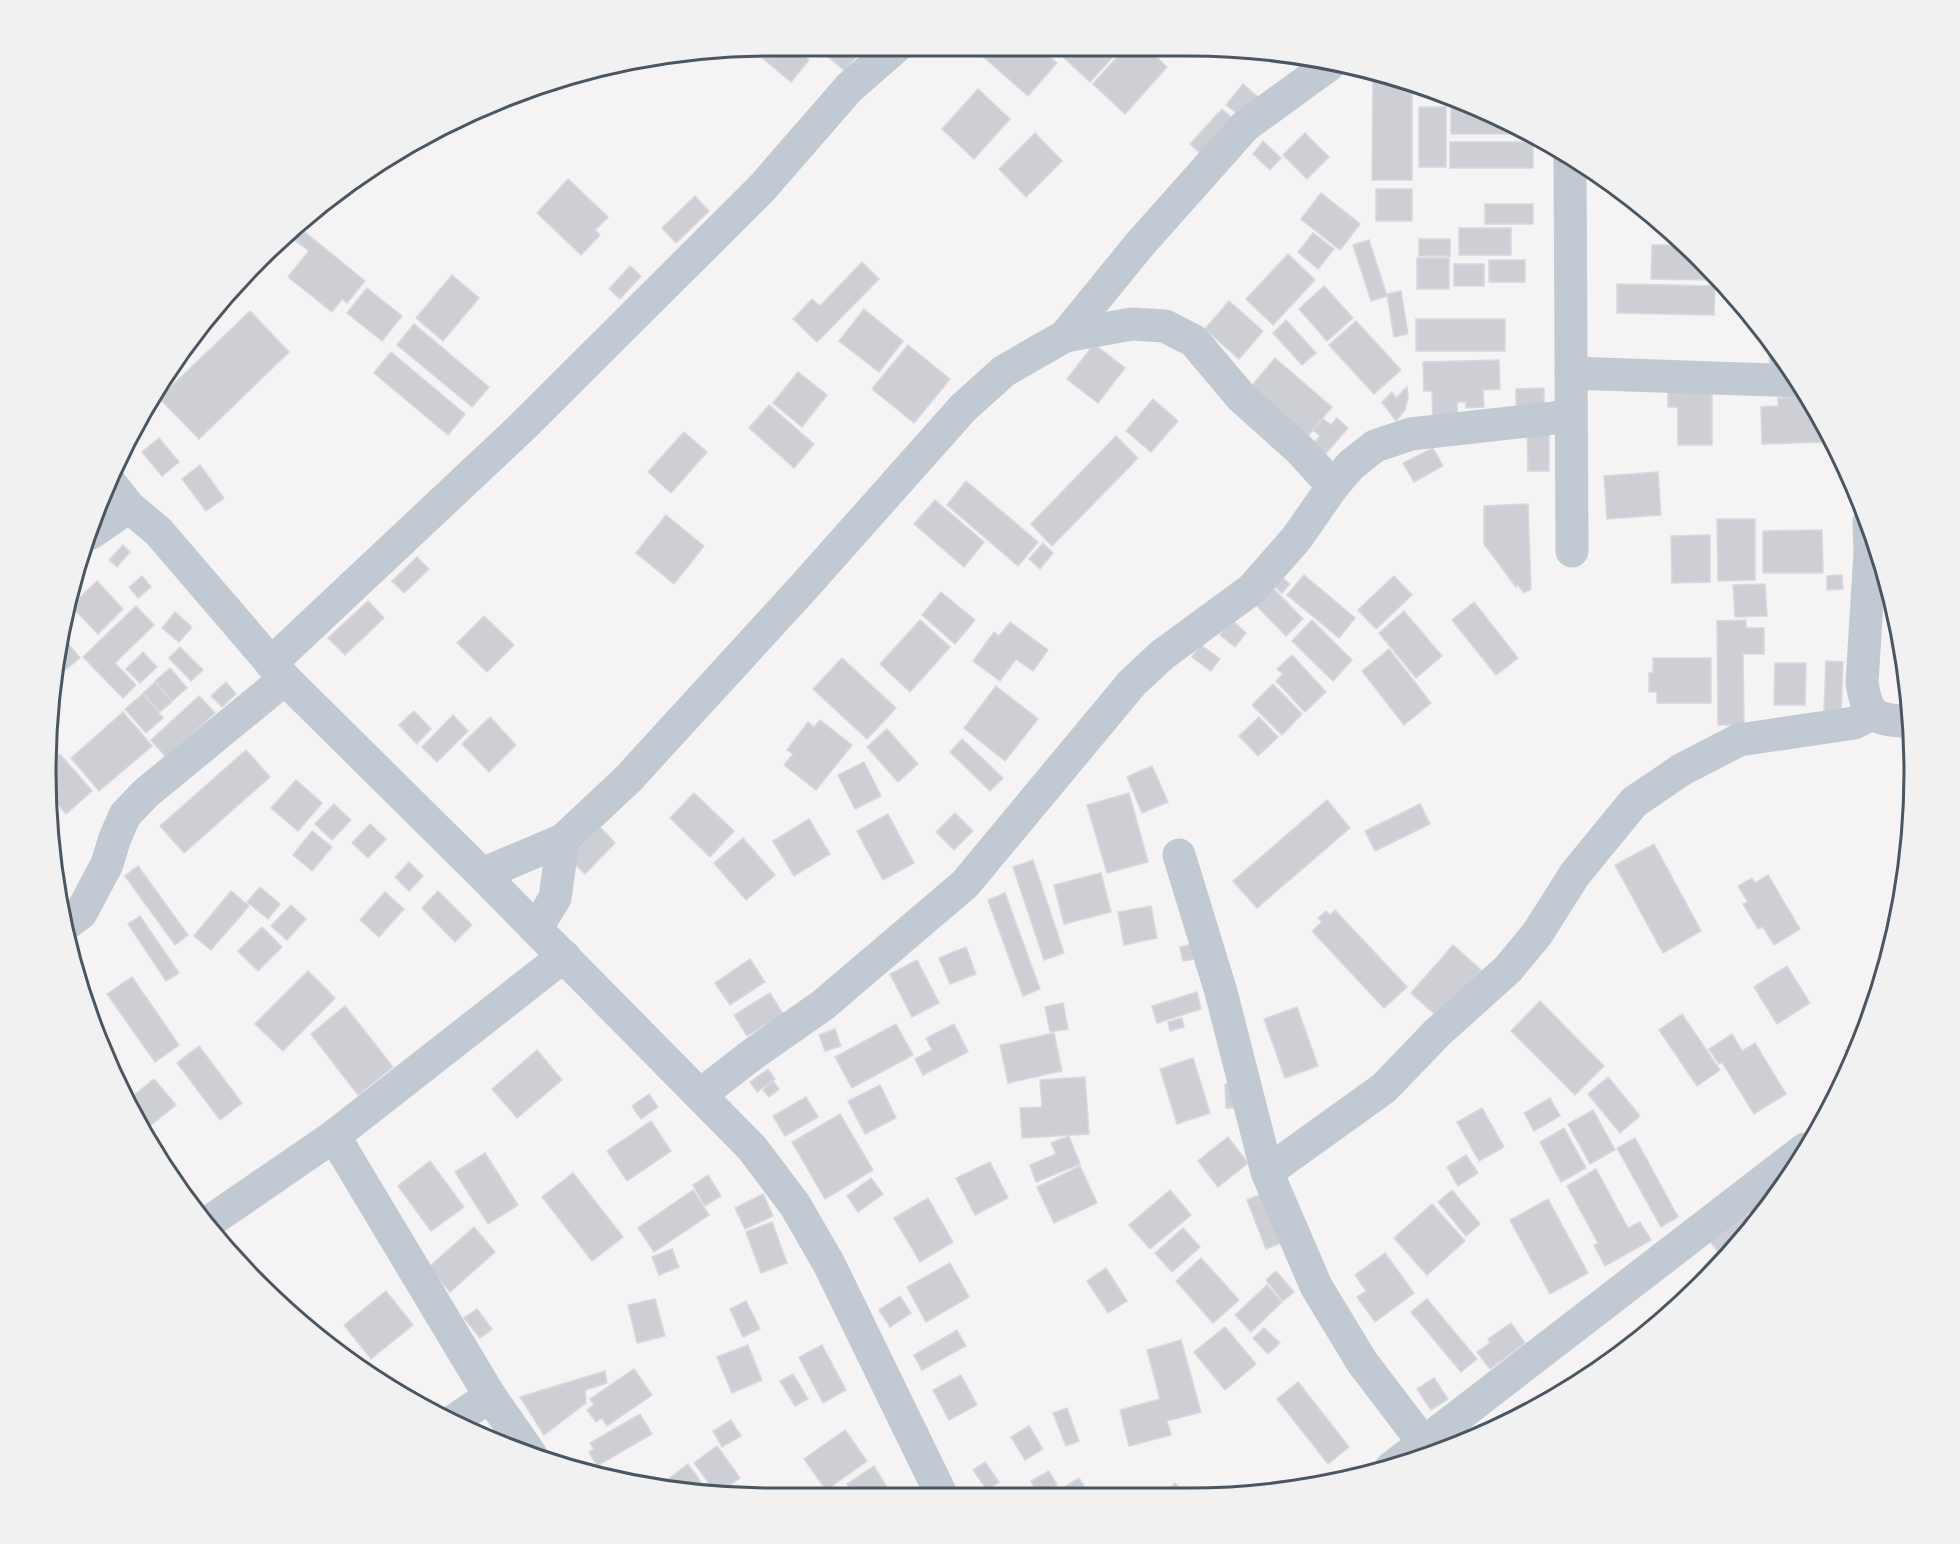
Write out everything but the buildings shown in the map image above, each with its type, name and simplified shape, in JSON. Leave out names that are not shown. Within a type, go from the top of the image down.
[{"type":"street","points":[[71,921],[81,914],[108,864],[125,814],[278,671],[762,188],[849,88],[887,55]]},
{"type":"street","points":[[1065,336],[1140,244],[1245,126],[1324,68]]},
{"type":"street","points":[[1570,166],[1572,550]]},
{"type":"street","points":[[482,874],[563,840],[628,779],[802,589],[963,408],[1004,371],[1065,336],[1132,324],[1166,326],[1194,341],[1242,399],[1300,450],[1333,486]]},
{"type":"street","points":[[1571,373],[1788,381]]},
{"type":"street","points":[[700,1095],[823,1005],[965,884],[1132,682],[1162,655],[1252,589],[1296,539],[1333,486],[1351,465],[1375,446],[1411,434],[1571,416]]},
{"type":"street","points":[[103,517],[120,495],[158,531],[278,671],[564,956],[752,1148],[795,1205],[830,1264],[938,1488]]},
{"type":"street","points":[[1870,554],[1862,682],[1865,702],[1872,714],[1885,720],[1903,721]]},
{"type":"street","points":[[1267,1172],[1384,1088],[1437,1033],[1508,969],[1537,934],[1575,874],[1634,802],[1681,770],[1739,740],[1854,723],[1872,714]]},
{"type":"street","points":[[536,929],[555,898],[563,840]]},
{"type":"street","points":[[1179,855],[1221,992],[1267,1172],[1316,1286],[1362,1362],[1424,1442]]},
{"type":"street","points":[[213,1219],[334,1136],[564,956]]},
{"type":"street","points":[[334,1136],[490,1396],[523,1443]]},
{"type":"street","points":[[1411,1452],[1790,1161]]},
{"type":"street","points":[[459,1417],[490,1396]]}]
